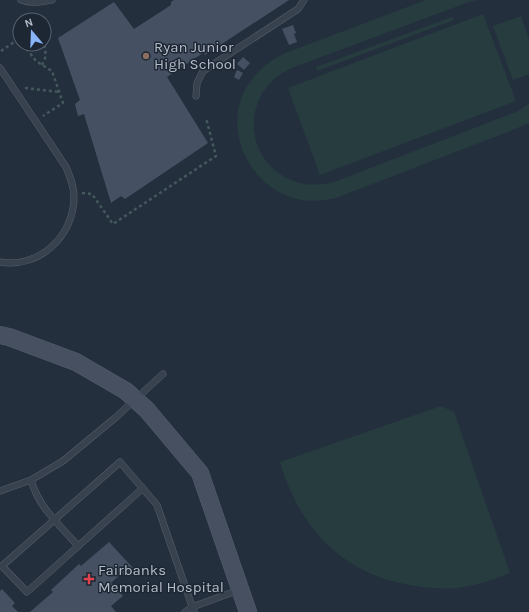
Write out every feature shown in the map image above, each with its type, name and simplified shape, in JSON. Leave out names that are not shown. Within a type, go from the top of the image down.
[{"type":"street","points":[[0,335],[76,362],[126,391],[147,410],[200,473],[248,612]]},
{"type":"lane","points":[[21,0],[40,3],[52,0]]},
{"type":"lane","points":[[196,96],[197,83],[203,71],[298,9],[304,0]]},
{"type":"lane","points":[[0,68],[66,167],[72,183],[74,196],[73,211],[68,224],[62,236],[51,248],[36,258],[23,262],[10,264],[0,262]]},
{"type":"lane","points":[[0,491],[31,480],[63,461],[136,400],[163,374]]},
{"type":"lane","points":[[143,488],[27,592],[2,566],[120,462],[143,488],[157,505],[193,609]]},
{"type":"lane","points":[[31,480],[35,493],[42,506],[78,546]]},
{"type":"lane","points":[[185,612],[240,590]]},
{"type":"path","points":[[1,51],[12,44]]},
{"type":"path","points":[[29,52],[42,65],[52,72],[63,104],[43,116]]},
{"type":"path","points":[[42,65],[46,56],[45,52]]},
{"type":"path","points":[[25,88],[59,92]]},
{"type":"path","points":[[81,193],[92,194],[113,224],[216,156],[206,118]]},
{"type":"green space","points":[[426,0],[478,0],[469,2],[297,66],[286,71],[271,82],[261,96],[255,112],[254,128],[257,143],[264,157],[274,169],[287,179],[304,184],[323,184],[334,182],[516,112],[529,104],[529,123],[336,198],[306,201],[284,194],[267,184],[254,171],[244,154],[239,137],[237,118],[241,100],[250,82],[258,72],[267,64],[288,52]]},
{"type":"green space","points":[[483,14],[516,101],[320,175],[288,88]]},
{"type":"green space","points":[[521,16],[529,39],[529,74],[513,80],[493,26]]},
{"type":"green space","points":[[452,17],[454,20],[317,71],[316,67]]},
{"type":"green space","points":[[441,406],[454,412],[510,573],[482,583],[457,588],[423,587],[385,579],[363,570],[343,558],[326,543],[311,526],[288,485],[280,462]]},
{"type":"building","points":[[174,0],[289,0],[205,55],[203,53],[167,77],[208,143],[125,199],[121,196],[111,203],[84,114],[78,116],[75,104],[80,100],[58,38],[114,2],[134,29],[171,5],[171,2]]},
{"type":"building","points":[[293,25],[297,42],[289,45],[282,29]]},
{"type":"building","points":[[243,57],[250,63],[244,70],[237,64]]},
{"type":"building","points":[[237,70],[243,73],[239,80],[234,77]]},
{"type":"building","name":"Fairbanks Memorial Hospital","points":[[109,542],[133,568],[124,575],[122,573],[111,583],[123,596],[111,606],[116,612],[30,612],[53,592],[51,590],[79,564],[81,566]]},
{"type":"building","points":[[2,589],[15,603],[12,606],[18,612],[0,612],[0,591]]},
{"type":"place","name":"Ryan Junior High School","points":[[146,56]]},
{"type":"place","name":"Fairbanks Memorial Hospital","points":[[89,579]]}]
